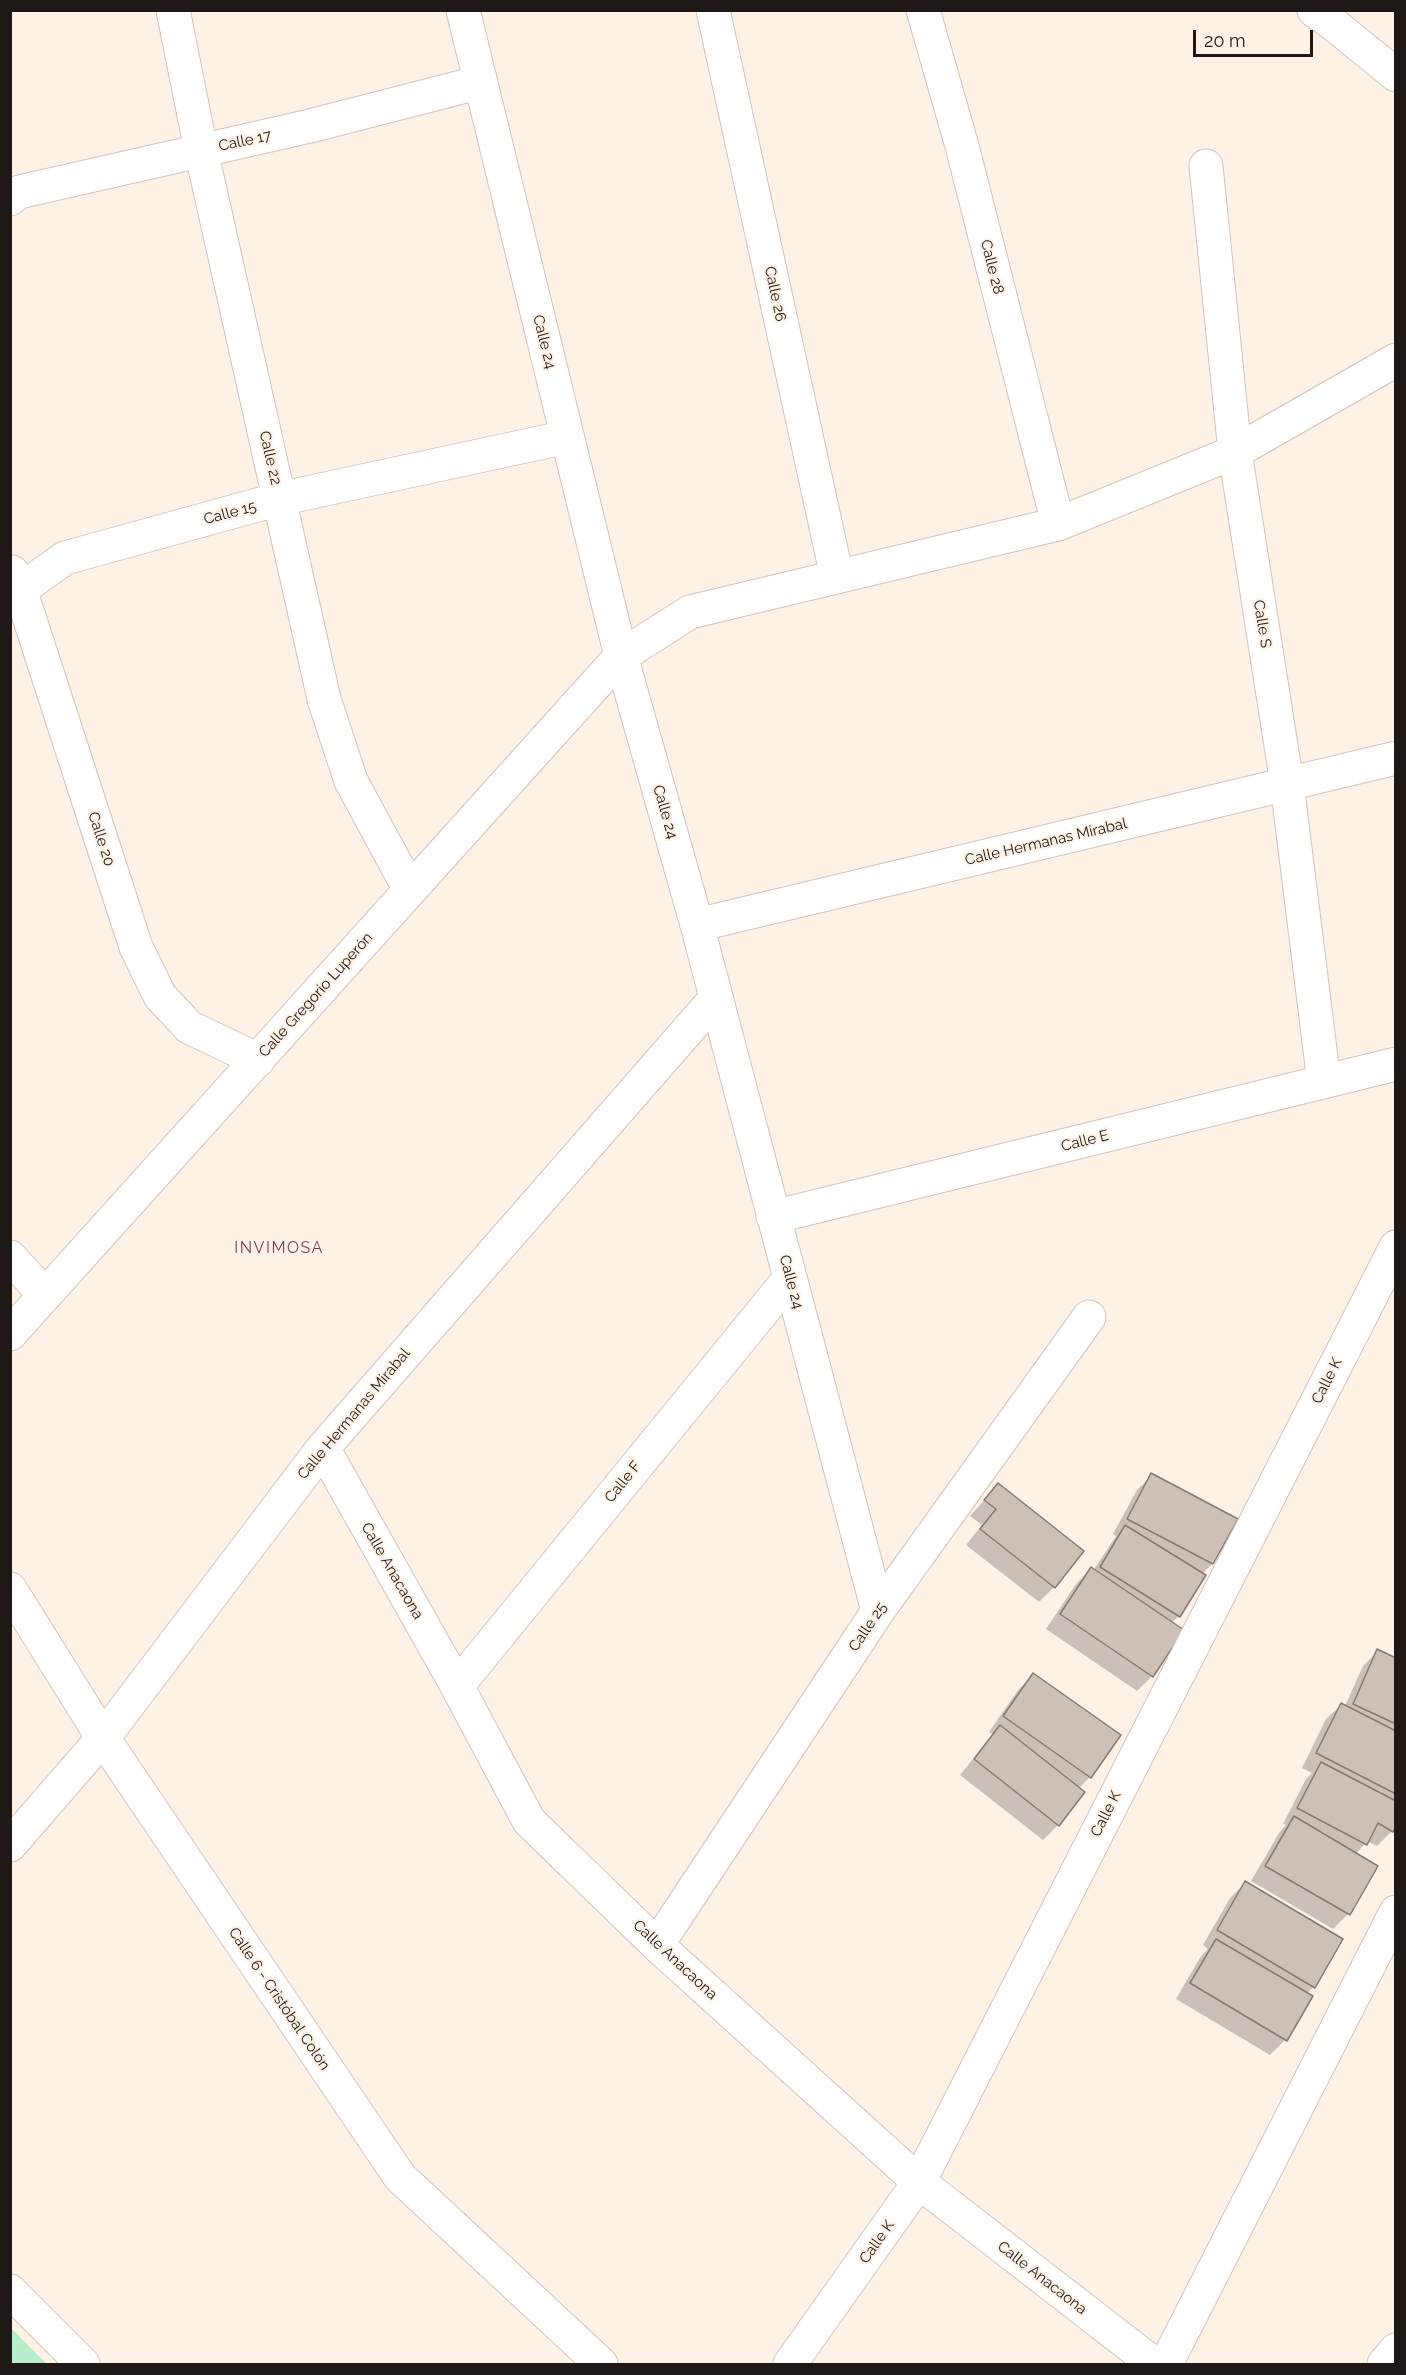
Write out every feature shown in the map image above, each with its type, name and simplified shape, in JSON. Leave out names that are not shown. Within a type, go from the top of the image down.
[{"type":"street","name":"Calle 22","points":[[173,10],[201,150],[324,699],[351,781],[410,890]]},
{"type":"street","name":"Calle 24","points":[[464,10],[621,656],[697,925],[878,1611]]},
{"type":"street","name":"Calle 26","points":[[713,10],[837,577]]},
{"type":"street","name":"Calle 28","points":[[923,10],[962,146],[1058,524]]},
{"type":"street","points":[[1332,15],[1395,75]]},
{"type":"street","name":"Calle 17","points":[[10,199],[19,192],[310,126],[481,82]]},
{"type":"street","name":"Calle S","points":[[1206,166],[1235,452],[1287,784],[1324,1082]]},
{"type":"street","name":"Calle Gregorio Luperón","points":[[10,1334],[621,656],[690,612],[1058,524],[1235,452],[1395,360]]},
{"type":"street","name":"Calle 15","points":[[14,585],[65,558],[279,499],[567,437]]},
{"type":"street","name":"Calle 20","points":[[14,585],[136,947],[160,996],[189,1027],[258,1060]]},
{"type":"street","name":"Calle Hermanas Mirabal","points":[[697,925],[1395,758]]},
{"type":"street","name":"Calle Hermanas Mirabal","points":[[10,1845],[103,1738],[323,1448],[716,998]]},
{"type":"street","name":"Calle E","points":[[774,1217],[1395,1064]]},
{"type":"street","name":"Calle K","points":[[790,2364],[919,2182],[1395,1247]]},
{"type":"street","points":[[10,1257],[45,1295]]},
{"type":"street","name":"Calle F","points":[[457,1686],[790,1278]]},
{"type":"street","name":"Calle 25","points":[[657,1945],[878,1611],[1089,1317]]},
{"type":"street","name":"Calle Anacaona","points":[[323,1448],[530,1821],[657,1945],[919,2182],[1154,2364]]},
{"type":"street","name":"Calle 6 - Cristóbal Colón","points":[[10,1589],[103,1738],[400,2177],[601,2364]]},
{"type":"street","points":[[1166,2364],[1395,1912]]},
{"type":"street","points":[[10,2291],[83,2364]]},
{"type":"street","points":[[1384,2364],[1395,2350]]},
{"type":"green space","points":[[11,2328],[47,2364],[11,2364]]},
{"type":"building","points":[[1151,1473],[1238,1519],[1213,1564],[1127,1519]]},
{"type":"building","points":[[998,1483],[1084,1551],[1055,1588],[980,1529],[996,1509],[984,1500]]},
{"type":"building","points":[[1125,1525],[1206,1575],[1180,1617],[1100,1567]]},
{"type":"building","points":[[1091,1567],[1184,1630],[1153,1677],[1060,1614]]},
{"type":"building","points":[[1377,1649],[1396,1658],[1396,1724],[1353,1704]]},
{"type":"building","points":[[1033,1673],[1121,1735],[1091,1778],[1003,1716]]},
{"type":"building","points":[[1341,1703],[1396,1731],[1396,1794],[1316,1753]]},
{"type":"building","points":[[1000,1725],[1085,1792],[1059,1826],[974,1759]]},
{"type":"building","points":[[1321,1762],[1396,1801],[1396,1827],[1393,1832],[1378,1823],[1367,1845],[1297,1808]]},
{"type":"building","points":[[1294,1816],[1378,1866],[1350,1915],[1265,1866]]},
{"type":"building","points":[[1245,1881],[1343,1939],[1315,1988],[1217,1930]]},
{"type":"building","points":[[1216,1939],[1313,1996],[1287,2041],[1190,1983]]},
{"type":"district","name":"INVIMOSA","points":[[279,1248]]}]
